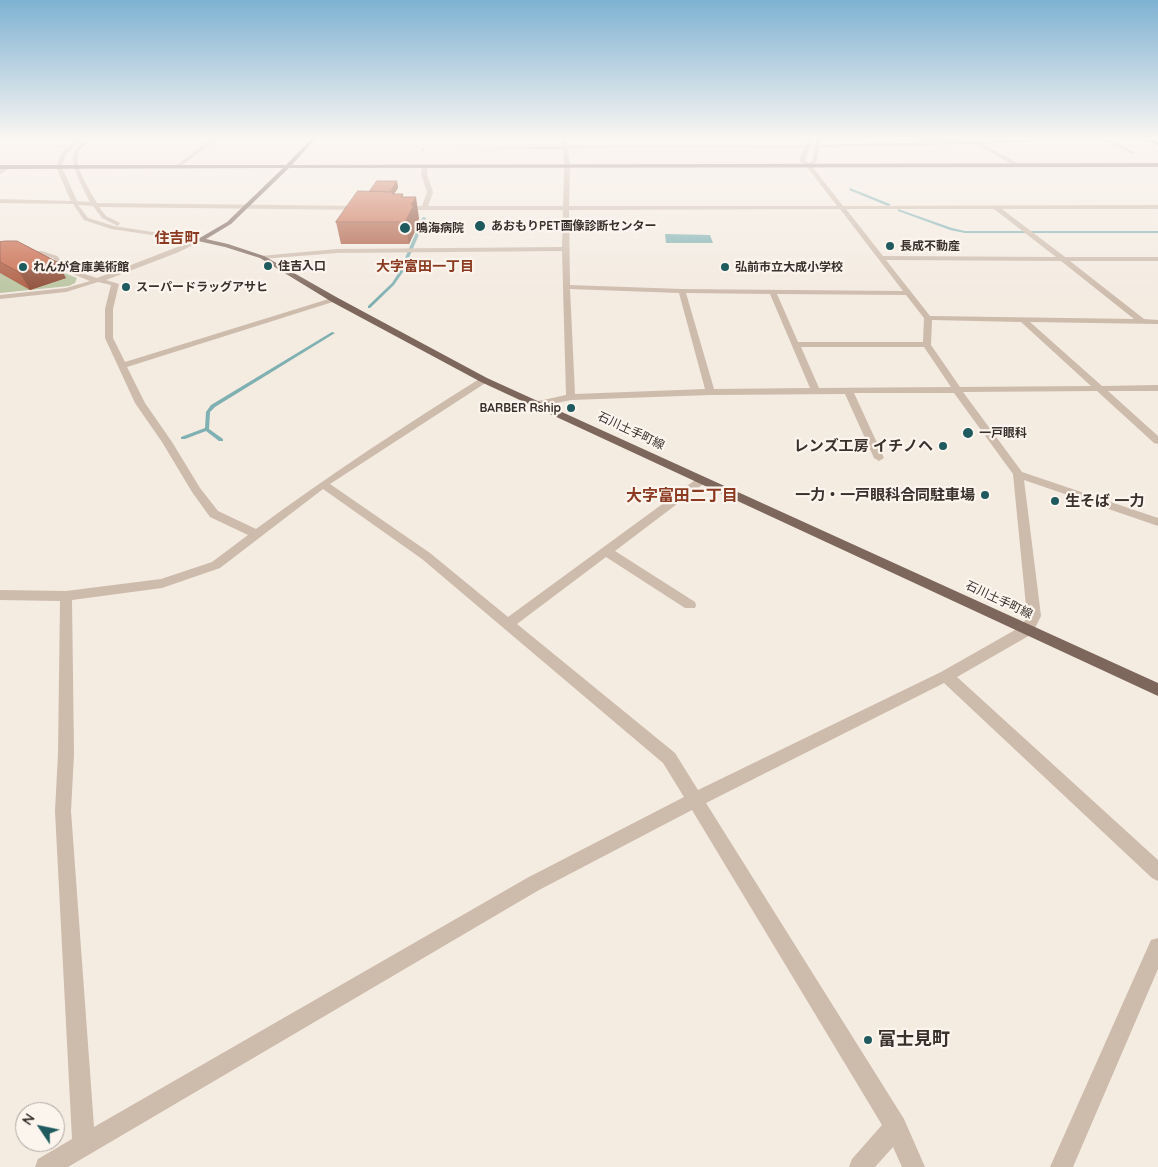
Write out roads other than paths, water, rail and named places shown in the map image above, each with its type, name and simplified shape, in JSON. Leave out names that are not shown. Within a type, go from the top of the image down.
[{"type":"main road","points":[[200,240],[229,223],[261,191]]},
{"type":"main road","name":"石川土手町線","points":[[200,240],[226,245],[262,257],[336,300],[484,380],[1158,690]]},
{"type":"street","points":[[35,202],[62,196],[67,191]]},
{"type":"street","points":[[69,191],[74,203],[86,219],[92,222],[114,228],[140,230],[200,240]]},
{"type":"street","points":[[89,191],[95,205],[106,218],[140,230]]},
{"type":"street","points":[[424,208],[430,191]]},
{"type":"street","points":[[567,191],[565,250],[571,397]]},
{"type":"street","points":[[46,1167],[533,884],[696,799],[946,676],[1027,630],[1034,616],[1018,474],[956,390],[927,345],[928,318],[829,191]]},
{"type":"street","points":[[0,201],[244,208],[368,208]]},
{"type":"street","points":[[994,207],[1065,259],[1142,322]]},
{"type":"street","points":[[396,208],[1158,207]]},
{"type":"street","points":[[0,296],[66,290],[177,251],[200,240]]},
{"type":"street","points":[[262,257],[306,252],[565,250]]},
{"type":"street","points":[[0,253],[40,252],[55,257],[67,270],[115,284],[109,309],[109,338],[140,403],[167,442],[196,490],[214,514],[257,534]]},
{"type":"street","points":[[881,258],[1158,260]]},
{"type":"street","points":[[568,287],[682,291],[909,293]]},
{"type":"street","points":[[682,291],[710,392]]},
{"type":"street","points":[[772,291],[816,392]]},
{"type":"street","points":[[122,366],[336,300]]},
{"type":"street","points":[[928,318],[1158,322]]},
{"type":"street","points":[[1023,320],[1158,440]]},
{"type":"street","points":[[796,344],[927,345]]},
{"type":"street","points":[[0,595],[66,596],[162,583],[216,565],[323,484],[484,380]]},
{"type":"street","points":[[537,404],[571,397],[710,392],[1158,388]]},
{"type":"street","points":[[848,391],[879,458]]},
{"type":"street","points":[[1018,474],[1158,522]]},
{"type":"street","points":[[509,623],[702,480]]},
{"type":"street","points":[[323,484],[426,556],[509,623],[669,758],[696,799],[896,1127],[914,1167]]},
{"type":"street","points":[[606,551],[690,605]]},
{"type":"street","points":[[66,596],[66,754],[63,811],[84,1145]]},
{"type":"street","points":[[946,676],[1158,872]]},
{"type":"street","points":[[1061,1167],[1158,947]]},
{"type":"street","points":[[860,1167],[896,1127]]},
{"type":"water","points":[[665,234],[710,235],[713,243],[666,243]]},
{"type":"waterway","points":[[856,191],[889,205]]},
{"type":"waterway","points":[[899,210],[951,229],[965,232],[1158,232]]},
{"type":"waterway","points":[[369,307],[393,284],[401,272],[424,218]]},
{"type":"waterway","points":[[207,429],[208,412],[213,406],[333,333]]},
{"type":"waterway","points":[[183,438],[207,429]]},
{"type":"waterway","points":[[207,429],[221,440]]},
{"type":"place","name":"あおもりPET画像診断センター","points":[[480,226]]},
{"type":"place","name":"鳴海病院","points":[[405,228]]},
{"type":"place","name":"長成不動産","points":[[890,246]]},
{"type":"place","name":"住吉入口","points":[[268,266]]},
{"type":"place","name":"れんが倉庫美術館","points":[[23,267]]},
{"type":"place","name":"弘前市立大成小学校","points":[[725,267]]},
{"type":"place","name":"スーパードラッグアサヒ","points":[[126,287]]},
{"type":"place","name":"BARBER Rship","points":[[571,408]]},
{"type":"place","name":"一戸眼科","points":[[968,433]]},
{"type":"place","name":"レンズ工房 イチノヘ","points":[[943,446]]},
{"type":"place","name":"一力・一戸眼科合同駐車場","points":[[985,495]]},
{"type":"place","name":"生そば 一力","points":[[1055,501]]},
{"type":"place","name":"富士見町","points":[[868,1040]]},
{"type":"district","name":"住吉町","points":[[177,238]]},
{"type":"district","name":"大字富田一丁目","points":[[425,267]]},
{"type":"district","name":"大字富田二丁目","points":[[682,496]]}]
